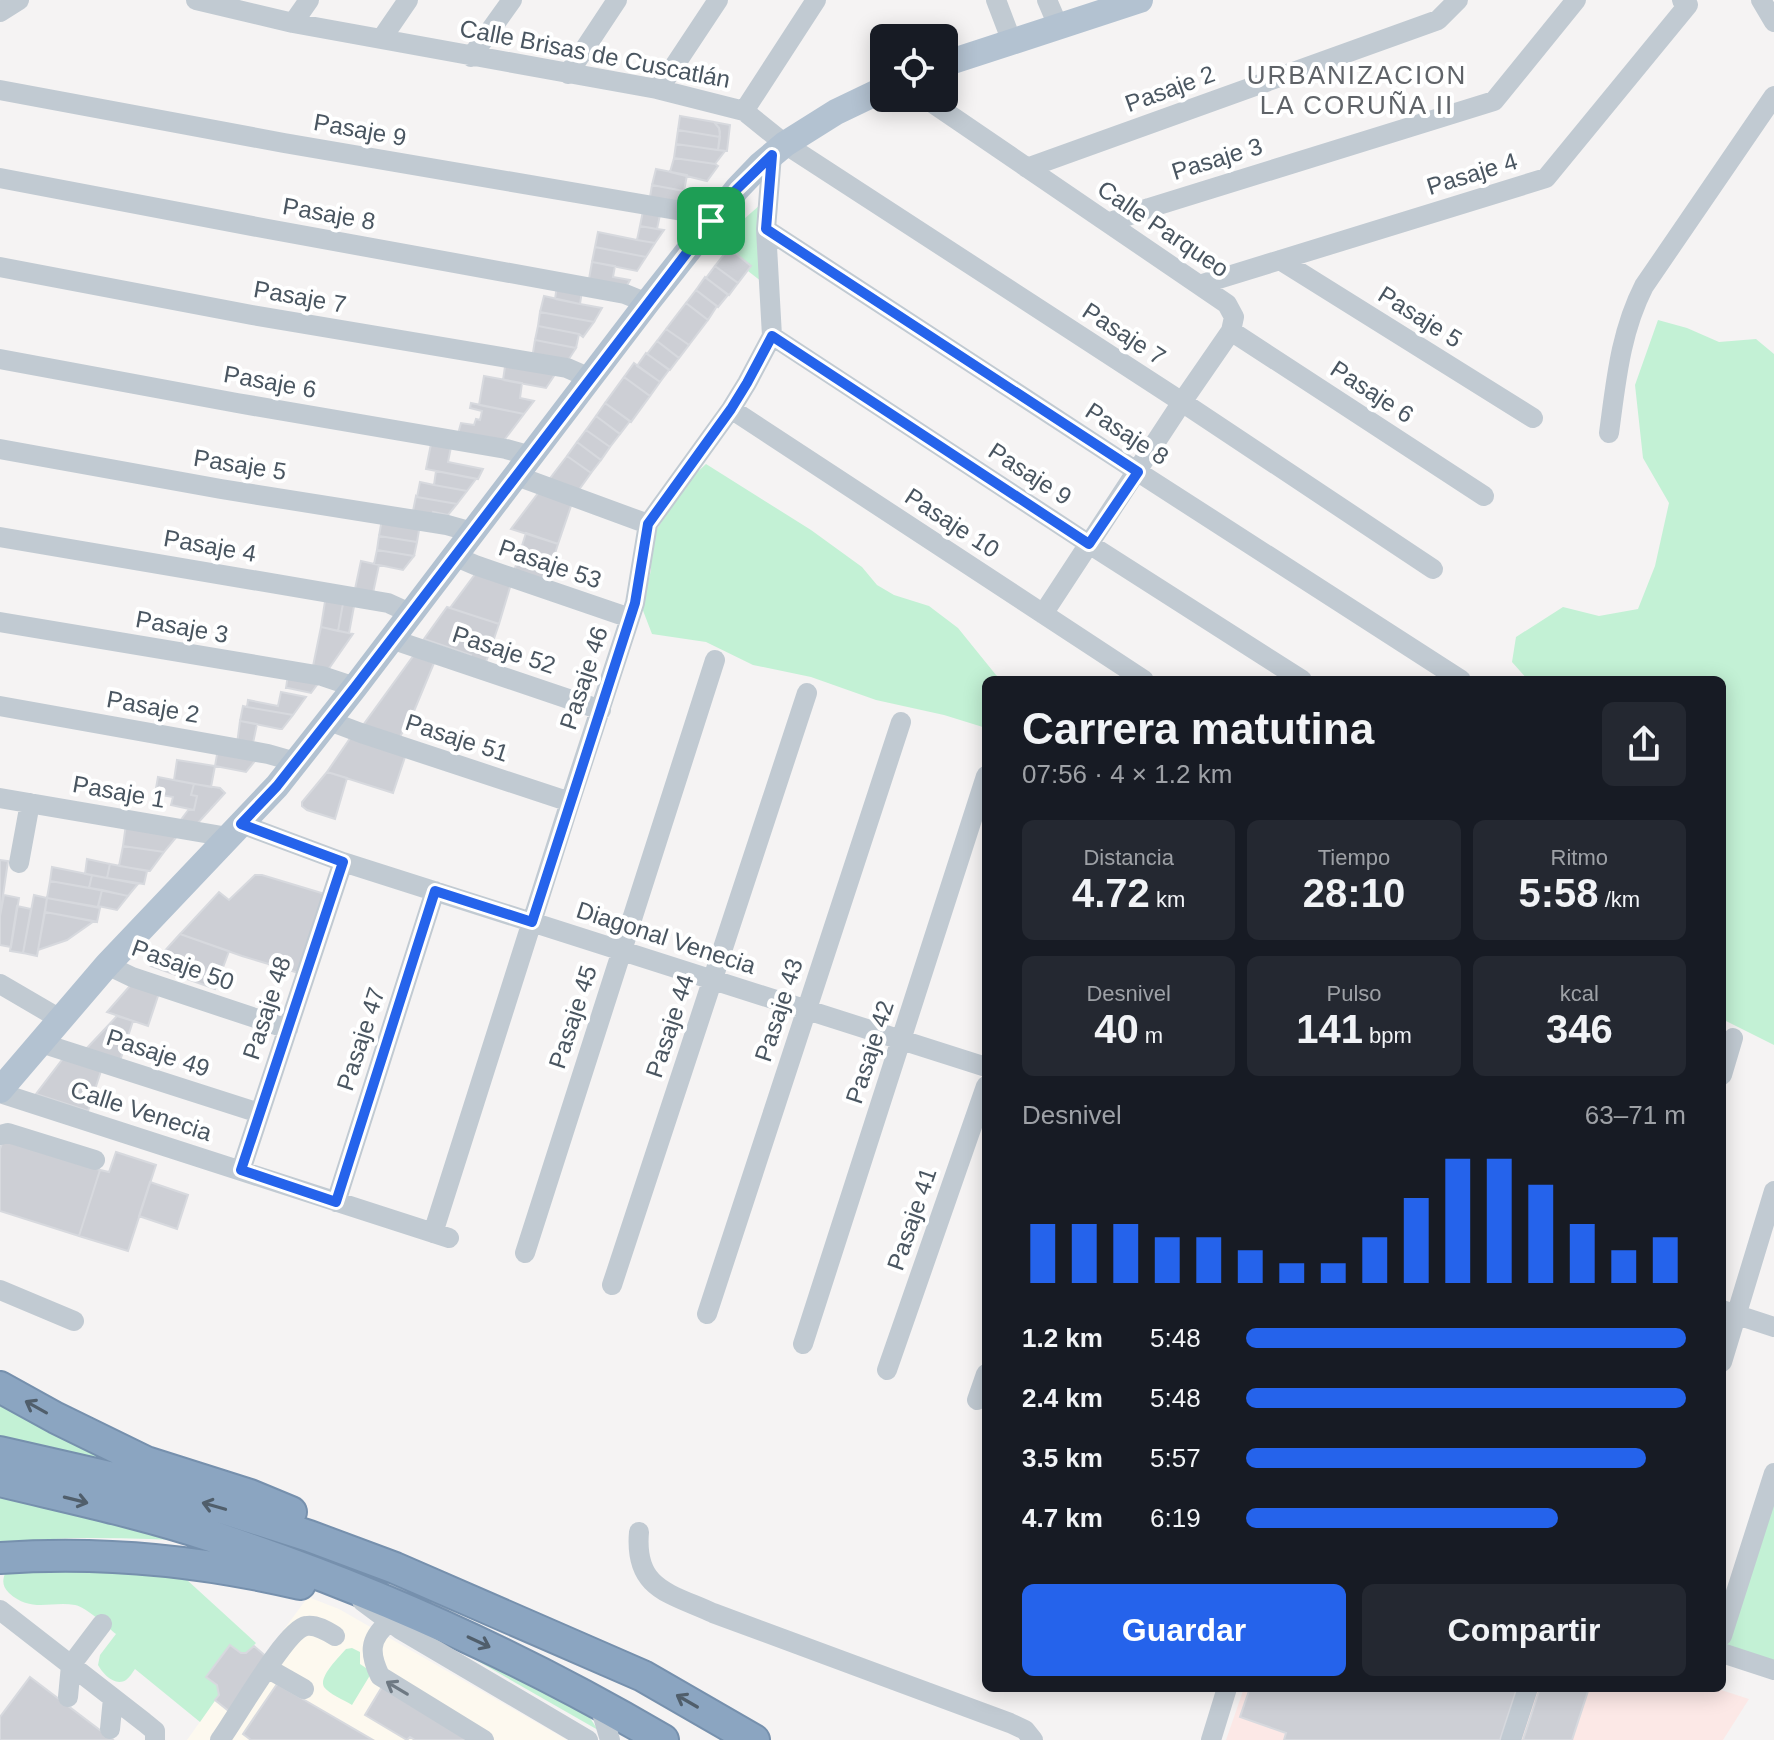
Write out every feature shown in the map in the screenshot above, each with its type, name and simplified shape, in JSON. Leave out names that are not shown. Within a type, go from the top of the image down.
[{"type":"highway","points":[[0,1387],[146,1462],[250,1495],[508,1600],[585,1637],[643,1676],[754,1740]]},
{"type":"highway","points":[[0,1452],[127,1481],[309,1536],[395,1568],[643,1676]]},
{"type":"highway","points":[[0,1481],[210,1535],[359,1590],[522,1662],[663,1740]]},
{"type":"highway","points":[[0,1558],[118,1558],[190,1563],[359,1598],[439,1624]]},
{"type":"main road","points":[[958,59],[1140,0]]},
{"type":"main road","points":[[0,1091],[107,965],[277,786],[737,189],[779,150],[836,112],[870,96]]},
{"type":"street","points":[[0,12],[19,0]]},
{"type":"street","name":"Calle Brisas de Cuscatlán","points":[[196,0],[293,23],[657,89],[744,111],[779,150]]},
{"type":"street","points":[[293,23],[309,0]]},
{"type":"street","points":[[382,38],[408,0]]},
{"type":"street","points":[[471,57],[512,0]]},
{"type":"street","points":[[568,74],[617,0]]},
{"type":"street","points":[[657,89],[718,0]]},
{"type":"street","points":[[744,111],[816,0]]},
{"type":"street","points":[[996,0],[1012,42]]},
{"type":"street","points":[[1047,0],[1059,28]]},
{"type":"street","name":"Pasaje 2","points":[[1027,168],[1438,20],[1458,0]]},
{"type":"street","name":"Pasaje 3","points":[[1108,223],[1494,101],[1576,0]]},
{"type":"street","points":[[1761,0],[1774,22]]},
{"type":"street","name":"Pasaje 4","points":[[1199,285],[1546,178],[1685,2]]},
{"type":"street","name":"Pasaje 9","points":[[0,90],[284,143],[688,212],[711,221]]},
{"type":"street","points":[[1609,433],[1619,361],[1632,310],[1644,286],[1774,96]]},
{"type":"street","name":"Calle Parqueo","points":[[945,112],[1227,304],[1234,317],[1231,331]]},
{"type":"street","points":[[772,336],[766,229],[779,150]]},
{"type":"street","name":"Pasaje 7","points":[[779,150],[1182,402],[1433,569]]},
{"type":"street","name":"Pasaje 8","points":[[0,178],[625,294],[647,303]]},
{"type":"street","name":"Pasaje 8","points":[[766,229],[1455,676]]},
{"type":"street","name":"Pasaje 5","points":[[1280,260],[1533,418]]},
{"type":"street","name":"Pasaje 7","points":[[0,267],[252,315],[567,368],[590,378]]},
{"type":"street","points":[[1043,614],[1231,331]]},
{"type":"street","name":"Pasaje 6","points":[[1231,331],[1484,496]]},
{"type":"street","name":"Pasaje 9","points":[[772,336],[1296,676]]},
{"type":"street","name":"Pasaje 46","points":[[441,1235],[532,922],[635,603],[648,524],[731,409],[772,336]]},
{"type":"street","name":"Pasaje 6","points":[[0,359],[495,447],[524,466],[648,524]]},
{"type":"street","name":"Pasaje 10","points":[[731,409],[1138,676]]},
{"type":"street","name":"Pasaje 5","points":[[0,449],[221,489],[439,523],[472,532]]},
{"type":"street","name":"Pasaje 4","points":[[0,537],[379,601],[410,613]]},
{"type":"street","name":"Pasaje 53","points":[[454,556],[630,618]]},
{"type":"street","name":"Pasaje 3","points":[[0,622],[322,676],[355,687]]},
{"type":"street","name":"Pasaje 52","points":[[391,639],[601,710]]},
{"type":"street","name":"Pasaje 45","points":[[525,1253],[715,660]]},
{"type":"street","name":"Pasaje 44","points":[[612,1285],[807,693]]},
{"type":"street","name":"Pasaje 2","points":[[0,706],[268,754],[296,762]]},
{"type":"street","name":"Pasaje 51","points":[[329,721],[570,802]]},
{"type":"street","name":"Pasaje 43","points":[[707,1314],[901,722]]},
{"type":"street","name":"Pasaje 42","points":[[803,1344],[982,788]]},
{"type":"street","name":"Pasaje 1","points":[[0,798],[235,830]]},
{"type":"street","points":[[19,863],[30,803]]},
{"type":"street","name":"Diagonal Venecia","points":[[235,830],[982,1066]]},
{"type":"street","name":"Pasaje 48","points":[[241,1170],[343,862]]},
{"type":"street","name":"Pasaje 47","points":[[336,1202],[435,891]]},
{"type":"street","name":"Pasaje 50","points":[[107,965],[132,977],[288,1029]]},
{"type":"street","points":[[0,984],[60,1019]]},
{"type":"street","points":[[1726,1062],[1733,1038]]},
{"type":"street","name":"Pasaje 49","points":[[41,1043],[259,1113]]},
{"type":"street","name":"Calle Venecia","points":[[0,1091],[441,1235]]},
{"type":"street","name":"Pasaje 41","points":[[887,1370],[982,1097]]},
{"type":"street","points":[[0,1135],[8,1133],[95,1160]]},
{"type":"street","points":[[1726,1334],[1729,1313],[1774,1191]]},
{"type":"street","points":[[0,1290],[74,1321]]},
{"type":"street","points":[[1729,1313],[1774,1327]]},
{"type":"street","points":[[977,1400],[982,1386]]},
{"type":"street","points":[[1726,1623],[1774,1473]]},
{"type":"street","points":[[639,1532],[641,1566],[655,1585],[666,1592],[713,1613],[1010,1723],[1025,1730],[1033,1740]]},
{"type":"street","points":[[359,1598],[389,1622],[588,1740]]},
{"type":"street","points":[[0,1610],[155,1731],[155,1740]]},
{"type":"street","points":[[389,1622],[375,1636],[372,1653],[380,1676],[484,1740]]},
{"type":"street","points":[[68,1697],[71,1665],[102,1624]]},
{"type":"street","points":[[223,1739],[267,1668],[296,1630],[304,1626],[324,1629],[335,1636]]},
{"type":"street","points":[[1726,1654],[1774,1670]]},
{"type":"street","points":[[267,1668],[304,1689]]},
{"type":"street","points":[[1211,1740],[1226,1692]]},
{"type":"street","points":[[1511,1740],[1527,1692]]},
{"type":"street","points":[[110,1729],[113,1698]]},
{"type":"street","points":[[599,1703],[610,1740]]},
{"type":"shaded area","points":[[308,1597],[339,1609],[567,1740],[187,1740],[219,1695],[206,1677],[230,1645],[250,1651],[254,1646],[265,1655]]},
{"type":"shaded area","points":[[1243,1692],[1726,1692],[1749,1699],[1723,1740],[1226,1740]]},
{"type":"green space","points":[[767,199],[766,285],[748,271],[751,266],[723,243],[736,226]]},
{"type":"green space","points":[[1658,320],[1719,342],[1756,339],[1774,354],[1774,1045],[1726,1021],[1726,676],[1524,676],[1512,662],[1516,637],[1563,607],[1599,616],[1638,609],[1655,566],[1669,503],[1643,458],[1635,385]]},
{"type":"green space","points":[[706,464],[811,530],[862,567],[877,585],[894,595],[929,606],[958,628],[997,676],[982,676],[982,727],[876,700],[811,677],[753,665],[706,642],[652,634],[642,608],[651,570],[648,542],[691,478]]},
{"type":"green space","points":[[0,1393],[138,1474],[0,1437]]},
{"type":"green space","points":[[1774,1477],[1774,1661],[1726,1646],[1726,1632]]},
{"type":"green space","points":[[0,1494],[204,1541],[76,1538],[0,1544]]},
{"type":"green space","points":[[175,1569],[256,1643],[246,1653],[230,1646],[207,1676],[217,1685],[219,1695],[200,1722],[135,1669],[122,1682],[106,1676],[98,1665],[100,1655],[116,1634],[90,1613],[75,1605],[25,1603],[9,1593],[3,1583],[6,1571]]},
{"type":"green space","points":[[441,1640],[584,1709],[598,1730]]},
{"type":"green space","points":[[346,1649],[360,1652],[360,1664],[372,1672],[352,1705],[329,1692],[323,1683],[335,1661]]},
{"type":"building","points":[[680,116],[714,122],[719,128],[720,137],[678,130]]},
{"type":"building","points":[[714,122],[730,125],[727,151],[718,150],[720,132]]},
{"type":"building","points":[[678,130],[720,137],[718,150],[676,144]]},
{"type":"building","points":[[676,144],[725,151],[715,164],[674,158]]},
{"type":"building","points":[[674,158],[718,166],[707,181],[670,172]]},
{"type":"building","points":[[656,169],[687,175],[684,191],[652,185]]},
{"type":"building","points":[[652,185],[693,193],[682,208],[650,197]]},
{"type":"building","points":[[644,206],[661,210],[657,229],[640,226]]},
{"type":"building","points":[[640,226],[664,230],[655,243],[637,240]]},
{"type":"building","points":[[598,232],[655,243],[646,257],[595,247]]},
{"type":"building","points":[[595,247],[646,257],[637,271],[592,262]]},
{"type":"building","points":[[729,248],[751,266],[738,283],[715,266]]},
{"type":"building","points":[[592,262],[615,266],[613,277],[630,280],[626,287],[589,279]]},
{"type":"building","points":[[715,266],[738,283],[729,295],[706,278]]},
{"type":"building","points":[[705,277],[728,295],[718,307],[696,290]]},
{"type":"building","points":[[557,286],[582,291],[580,304],[555,299]]},
{"type":"building","points":[[696,290],[717,306],[708,320],[686,303]]},
{"type":"building","points":[[544,296],[602,308],[594,322],[540,312]]},
{"type":"building","points":[[686,303],[708,320],[689,345],[666,329]]},
{"type":"building","points":[[540,312],[594,322],[583,337],[538,326]]},
{"type":"building","points":[[538,326],[579,334],[576,348],[535,340]]},
{"type":"building","points":[[666,329],[689,345],[679,358],[657,341]]},
{"type":"building","points":[[535,340],[576,348],[565,365],[532,359]]},
{"type":"building","points":[[657,341],[679,358],[670,370],[647,354]]},
{"type":"building","points":[[646,353],[669,370],[660,382],[637,366]]},
{"type":"building","points":[[506,360],[558,370],[546,388],[503,380]]},
{"type":"building","points":[[634,363],[660,382],[650,396],[624,377]]},
{"type":"building","points":[[484,376],[522,383],[520,398],[534,401],[524,414],[479,405]]},
{"type":"building","points":[[624,377],[650,396],[631,422],[605,403]]},
{"type":"building","points":[[471,403],[524,414],[502,443],[458,434],[461,423],[474,425],[476,419],[480,420],[482,411],[470,408]]},
{"type":"building","points":[[605,403],[630,421],[620,434],[596,416]]},
{"type":"building","points":[[596,416],[620,434],[610,447],[586,430]]},
{"type":"building","points":[[586,430],[610,447],[601,460],[577,442]]},
{"type":"building","points":[[432,439],[452,442],[448,462],[483,469],[478,479],[426,469]]},
{"type":"building","points":[[577,442],[601,460],[591,473],[567,456]]},
{"type":"building","points":[[567,456],[591,473],[578,491],[548,481]]},
{"type":"building","points":[[436,471],[476,479],[467,491],[434,485]]},
{"type":"building","points":[[420,482],[467,491],[457,504],[417,497]]},
{"type":"building","points":[[539,492],[572,503],[558,544],[511,529]]},
{"type":"building","points":[[416,496],[457,504],[448,515],[433,512],[432,515],[413,511]]},
{"type":"building","points":[[382,519],[420,524],[417,542],[379,536]]},
{"type":"building","points":[[526,533],[558,544],[546,582],[514,571]]},
{"type":"building","points":[[379,536],[417,542],[414,556],[377,550]]},
{"type":"building","points":[[377,550],[414,556],[403,570],[374,564]]},
{"type":"building","points":[[361,561],[379,565],[373,593],[355,589]]},
{"type":"building","points":[[476,573],[511,584],[499,624],[450,608]]},
{"type":"building","points":[[326,595],[344,598],[338,631],[321,627]]},
{"type":"building","points":[[344,598],[355,601],[349,633],[338,631]]},
{"type":"building","points":[[447,607],[499,624],[485,665],[469,660],[471,655],[424,639]]},
{"type":"building","points":[[321,627],[353,634],[325,674],[312,671]]},
{"type":"building","points":[[414,655],[434,663],[412,716],[398,740],[361,728]]},
{"type":"building","points":[[288,675],[320,681],[311,693],[286,688]]},
{"type":"building","points":[[281,692],[306,697],[293,715],[247,707],[248,700],[278,706]]},
{"type":"building","points":[[243,706],[293,715],[280,729],[240,721]]},
{"type":"building","points":[[240,721],[257,724],[252,748],[237,744]]},
{"type":"building","points":[[351,737],[406,754],[393,793],[327,772]]},
{"type":"building","points":[[218,749],[259,756],[246,772],[215,766]]},
{"type":"building","points":[[177,760],[215,766],[211,787],[174,780]]},
{"type":"building","points":[[327,772],[347,778],[335,819],[302,806]]},
{"type":"building","points":[[158,777],[194,784],[191,795],[197,796],[194,810],[171,805],[173,797],[155,794]]},
{"type":"building","points":[[194,784],[220,788],[225,793],[197,824],[180,821],[189,809],[194,810],[197,796],[191,795]]},
{"type":"building","points":[[126,824],[179,834],[164,852],[123,846]]},
{"type":"building","points":[[123,846],[164,852],[150,871],[119,866]]},
{"type":"building","points":[[87,859],[110,864],[107,878],[85,874]]},
{"type":"building","points":[[0,860],[8,861],[0,916]]},
{"type":"building","points":[[110,864],[147,871],[144,884],[107,878]]},
{"type":"building","points":[[52,867],[92,875],[89,888],[50,881]]},
{"type":"building","points":[[92,875],[138,884],[128,896],[89,888]]},
{"type":"building","points":[[255,875],[328,895],[302,974],[180,934],[219,892],[229,900]]},
{"type":"building","points":[[50,881],[102,890],[98,907],[47,898]]},
{"type":"building","points":[[102,890],[128,896],[117,910],[98,906]]},
{"type":"building","points":[[4,895],[19,898],[11,947],[0,945]]},
{"type":"building","points":[[34,895],[47,898],[37,956],[23,953]]},
{"type":"building","points":[[47,898],[100,908],[97,922],[45,912]]},
{"type":"building","points":[[17,906],[31,909],[23,953],[10,951]]},
{"type":"building","points":[[45,912],[94,921],[67,940],[38,950]]},
{"type":"building","points":[[180,934],[229,951],[215,989],[151,966]]},
{"type":"building","points":[[136,979],[161,987],[148,1026],[107,1012]]},
{"type":"building","points":[[117,1016],[133,1021],[120,1061],[85,1050]]},
{"type":"building","points":[[65,1056],[102,1068],[88,1111],[36,1094]]},
{"type":"building","points":[[4,1138],[100,1170],[79,1236],[0,1211],[0,1149]]},
{"type":"building","points":[[116,1152],[156,1165],[128,1251],[79,1236],[100,1170],[109,1172]]},
{"type":"building","points":[[150,1182],[188,1195],[177,1229],[139,1216]]},
{"type":"building","points":[[230,1645],[241,1653],[254,1646],[269,1659],[230,1712],[215,1700],[219,1695],[217,1685],[206,1677]]},
{"type":"building","points":[[30,1677],[113,1740],[0,1740],[0,1717]]},
{"type":"building","points":[[385,1682],[468,1733],[463,1740],[415,1740],[410,1737],[407,1740],[365,1715]]},
{"type":"building","points":[[277,1684],[373,1740],[251,1740],[243,1734]]},
{"type":"building","points":[[1249,1692],[1516,1692],[1500,1740],[1284,1740],[1286,1733],[1240,1717]]},
{"type":"building","points":[[1539,1692],[1588,1692],[1572,1740],[1523,1740]]},
{"type":"district","name":"URBANIZACION LA CORUÑA II","points":[[1357,90]]},
{"type":"route","points":[[772,155],[766,229],[1138,472],[1089,544],[772,336],[731,409],[648,524],[635,603],[532,922],[435,891],[336,1202],[241,1170],[343,862],[241,824],[277,786],[355,687],[711,221],[737,189],[772,155]]}]
